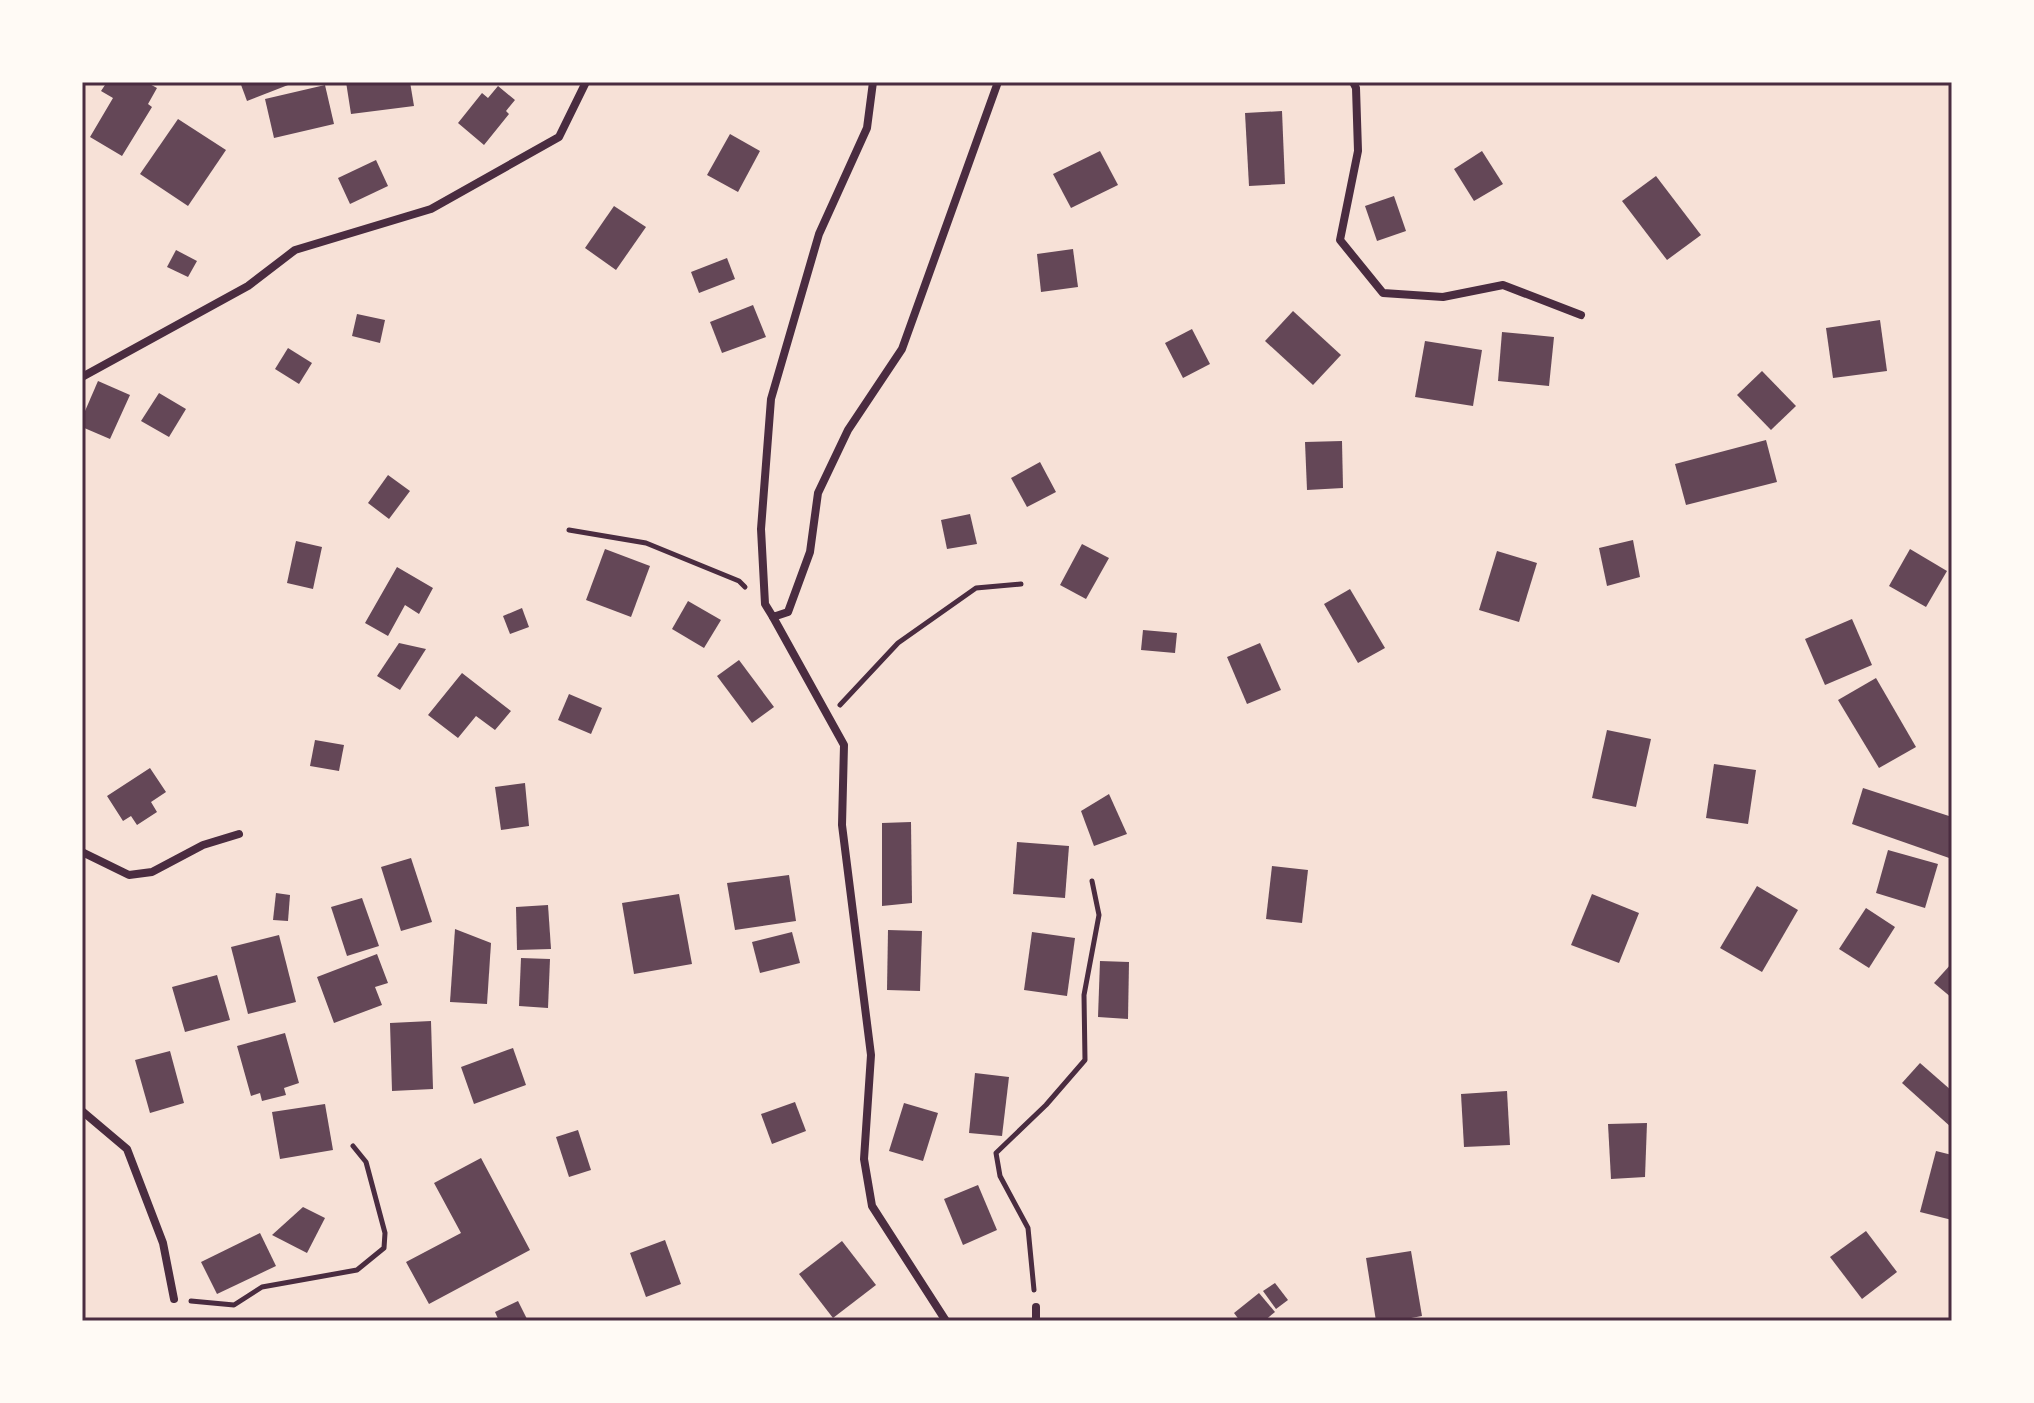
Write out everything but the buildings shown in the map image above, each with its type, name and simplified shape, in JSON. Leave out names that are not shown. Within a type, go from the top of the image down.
[{"type":"street","points":[[82,377],[248,286],[295,250],[431,209],[559,137],[586,82]]},
{"type":"street","points":[[873,82],[867,128],[819,234],[771,399],[761,529],[765,604],[844,745],[842,825],[871,1055],[864,1159],[872,1206],[946,1321]]},
{"type":"street","points":[[773,617],[788,612],[810,552],[818,493],[848,430],[902,349],[998,82]]},
{"type":"street","points":[[1353,82],[1356,88],[1358,151],[1340,240],[1383,293],[1443,297],[1503,285],[1581,315]]},
{"type":"street","points":[[82,852],[129,875],[152,872],[203,845],[239,834]]},
{"type":"street","points":[[82,1111],[127,1149],[163,1243],[174,1299]]},
{"type":"street","points":[[1036,1307],[1036,1321]]},
{"type":"path","points":[[569,530],[646,543],[739,581],[748,590]]},
{"type":"path","points":[[828,718],[898,643],[976,588],[1021,584]]},
{"type":"path","points":[[1036,1307],[1028,1228],[1000,1176],[996,1153],[1046,1105],[1085,1060],[1084,995],[1099,915],[1092,881]]},
{"type":"path","points":[[174,1299],[234,1305],[262,1287],[357,1270],[384,1248],[385,1233],[366,1162],[353,1146]]}]
